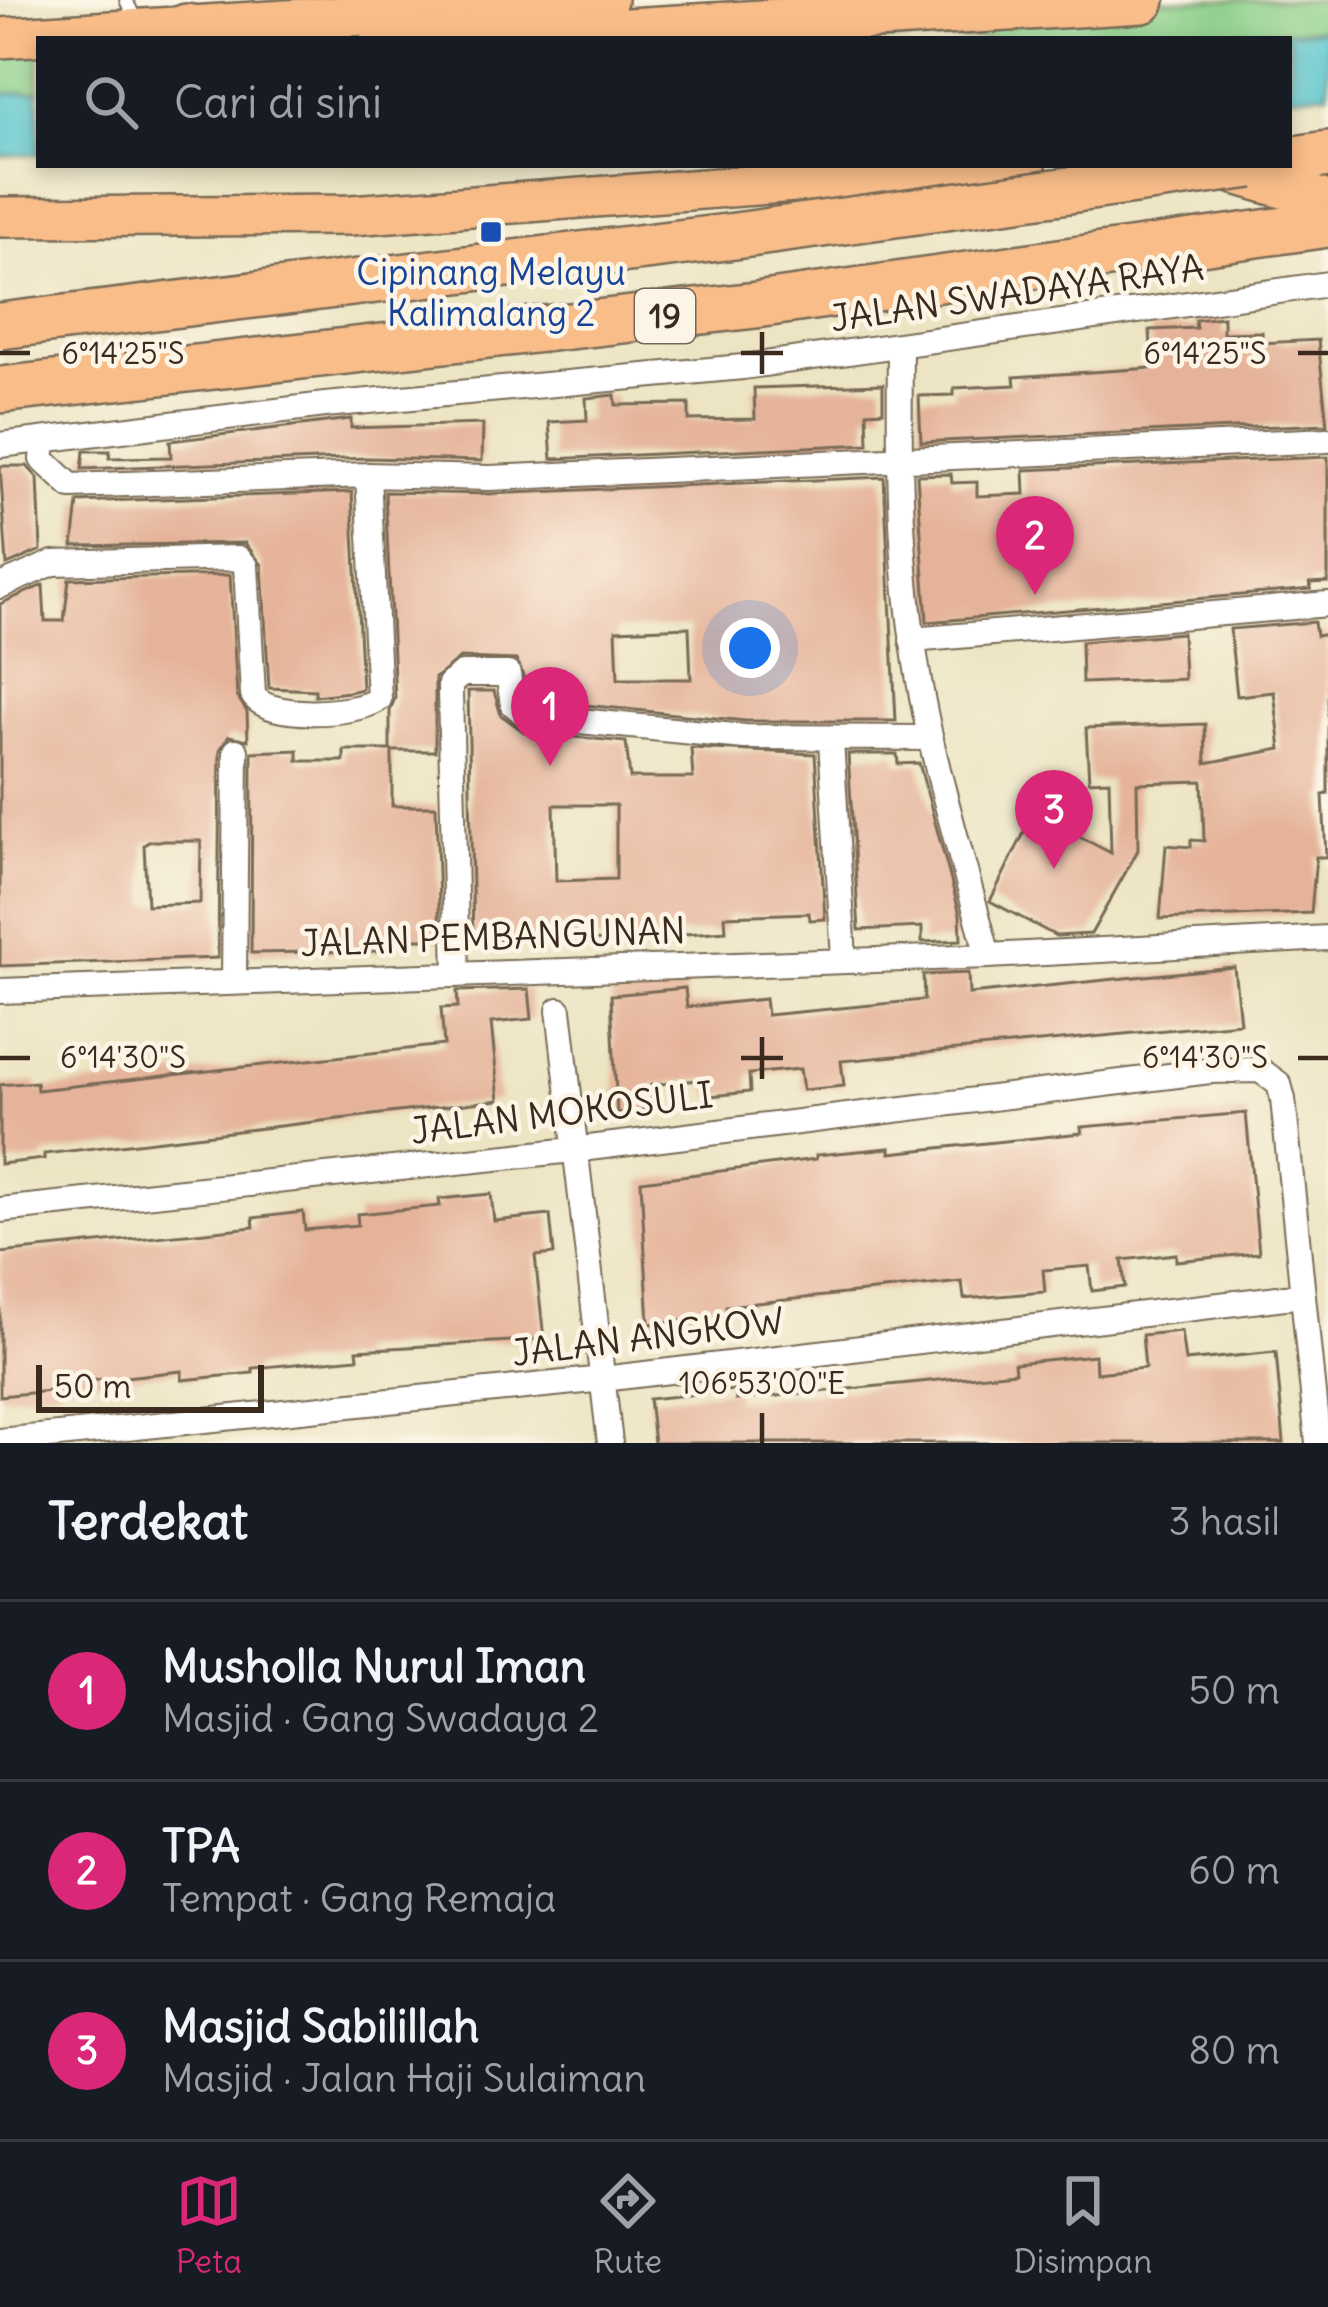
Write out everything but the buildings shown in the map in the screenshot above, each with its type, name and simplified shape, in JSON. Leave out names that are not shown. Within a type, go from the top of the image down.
[{"type":"highway","points":[[559,36],[1142,0]]},
{"type":"highway","points":[[404,18],[537,36]]},
{"type":"highway","points":[[187,27],[229,36]]},
{"type":"highway","points":[[1292,160],[1328,154]]},
{"type":"highway","name":"19","points":[[0,326],[759,233],[1229,168]]},
{"type":"highway","name":"19","points":[[0,390],[733,308],[1328,224]]},
{"type":"main road","points":[[0,38],[134,15],[187,27],[404,18],[477,6],[607,0]]},
{"type":"main road","points":[[0,217],[351,215],[986,168]]},
{"type":"main road","points":[[1208,168],[1328,201]]},
{"type":"street","name":"JALAN SWADAYA RAYA","points":[[0,445],[304,407],[742,368],[1328,284]]},
{"type":"street","points":[[900,347],[899,459],[912,640],[931,738],[988,956]]},
{"type":"street","points":[[44,442],[42,459],[71,486],[368,476],[489,478],[1328,440]]},
{"type":"street","points":[[0,586],[53,563],[238,558],[246,566],[253,695],[258,704],[278,712],[361,709],[379,699],[368,476]]},
{"type":"street","points":[[912,640],[1328,604]]},
{"type":"street","points":[[457,975],[450,684],[462,674],[502,672],[512,679],[512,704],[522,715],[659,732],[831,740],[931,738]]},
{"type":"street","points":[[831,740],[844,959]]},
{"type":"street","points":[[234,982],[236,751]]},
{"type":"street","name":"JALAN PEMBANGUNAN","points":[[0,992],[988,956],[1328,938]]},
{"type":"street","points":[[559,1010],[610,1443]]},
{"type":"street","name":"JALAN MOKOSULI","points":[[0,1210],[573,1150],[1230,1069],[1272,1077],[1282,1099],[1302,1295]]},
{"type":"street","points":[[1302,1295],[1318,1443]]},
{"type":"street","name":"JALAN ANGKOW","points":[[0,1441],[603,1379],[1302,1295]]},
{"type":"green space","points":[[1163,0],[1328,0],[1328,29],[1180,36],[365,36]]},
{"type":"green space","points":[[0,38],[36,39],[36,92],[0,94]]},
{"type":"water","points":[[1328,30],[1328,93],[1292,95],[1292,36],[1191,36]]},
{"type":"water","points":[[36,92],[36,154],[0,156],[0,94]]},
{"type":"place","name":"Cipinang Melayu Kalimalang 2","points":[[491,232]]},
{"type":"place","name":"TPA","points":[[1035,595]]},
{"type":"place","name":"Musholla Nurul Iman","points":[[550,766]]},
{"type":"place","name":"Masjid Sabilillah","points":[[1054,869]]}]
